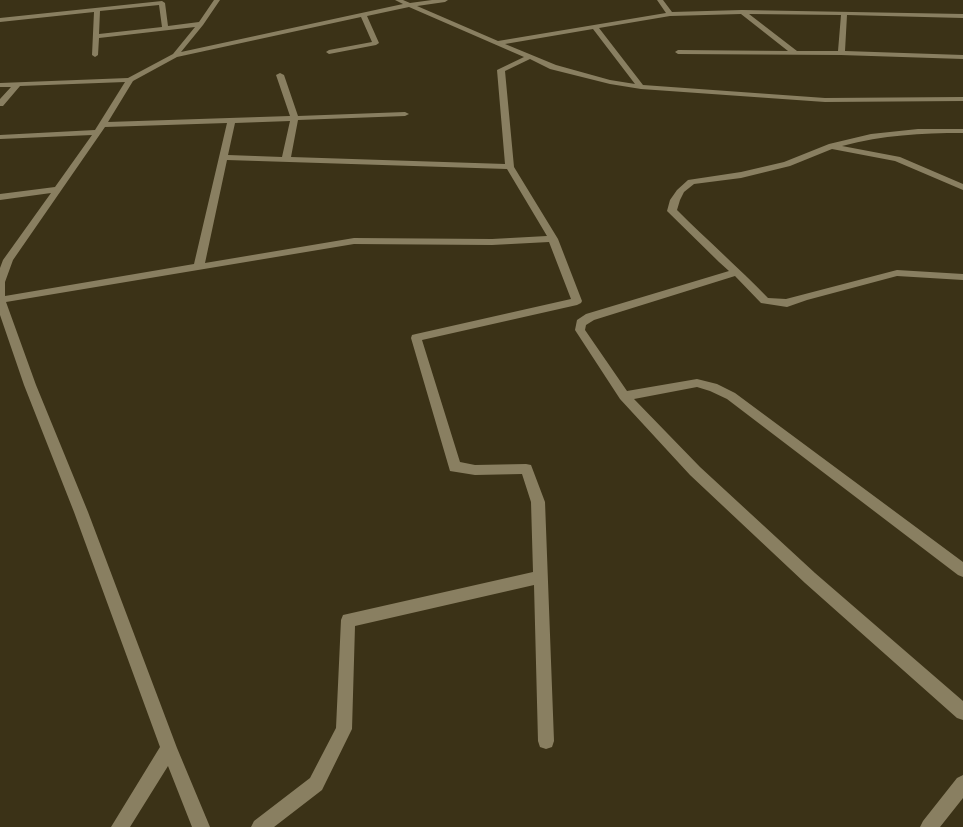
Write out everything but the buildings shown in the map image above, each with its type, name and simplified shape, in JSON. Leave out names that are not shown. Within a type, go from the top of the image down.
[{"type":"street","points":[[175,55],[202,24],[218,0]]},
{"type":"street","points":[[398,0],[553,67],[610,82],[641,86],[825,100],[963,99]]},
{"type":"street","points":[[0,85],[130,80],[175,55],[409,5],[445,0]]},
{"type":"street","points":[[660,0],[670,14]]},
{"type":"street","points":[[0,20],[82,8],[97,10],[162,3],[165,28]]},
{"type":"street","points":[[95,55],[97,10]]},
{"type":"street","points":[[496,43],[670,14],[742,12],[963,16]]},
{"type":"street","points":[[742,12],[794,52]]},
{"type":"street","points":[[841,52],[844,13]]},
{"type":"street","points":[[329,52],[376,43],[362,15]]},
{"type":"street","points":[[96,36],[202,24]]},
{"type":"street","points":[[594,26],[641,86]]},
{"type":"street","points":[[678,52],[841,52],[963,57]]},
{"type":"street","points":[[529,57],[501,70],[510,167],[552,239],[577,301],[416,338],[455,467],[475,470],[526,469],[538,502],[546,741]]},
{"type":"street","points":[[280,75],[295,118],[286,159]]},
{"type":"street","points":[[130,80],[100,128],[8,260],[0,282],[0,300],[30,385],[81,512],[169,748],[201,827]]},
{"type":"street","points":[[0,104],[18,84]]},
{"type":"street","points":[[0,138],[100,128],[232,120],[405,114]]},
{"type":"street","points":[[199,266],[232,120]]},
{"type":"street","points":[[963,131],[918,131],[871,136],[832,146],[787,164],[741,175],[691,182],[681,190],[675,200],[672,211],[722,260],[737,272],[765,301],[787,303],[804,297],[897,273],[963,277]]},
{"type":"street","points":[[832,146],[897,159],[963,187]]},
{"type":"street","points":[[224,156],[510,167]]},
{"type":"street","points":[[0,197],[58,189]]},
{"type":"street","points":[[0,300],[354,241],[492,242],[552,239]]},
{"type":"street","points":[[737,272],[590,317],[581,322],[580,330],[624,396],[696,471],[810,578],[963,712]]},
{"type":"street","points":[[624,396],[697,382],[714,387],[731,396],[963,570]]},
{"type":"street","points":[[260,827],[316,784],[344,729],[348,620],[541,577]]},
{"type":"street","points":[[120,827],[169,748]]},
{"type":"street","points":[[929,827],[963,784]]}]
